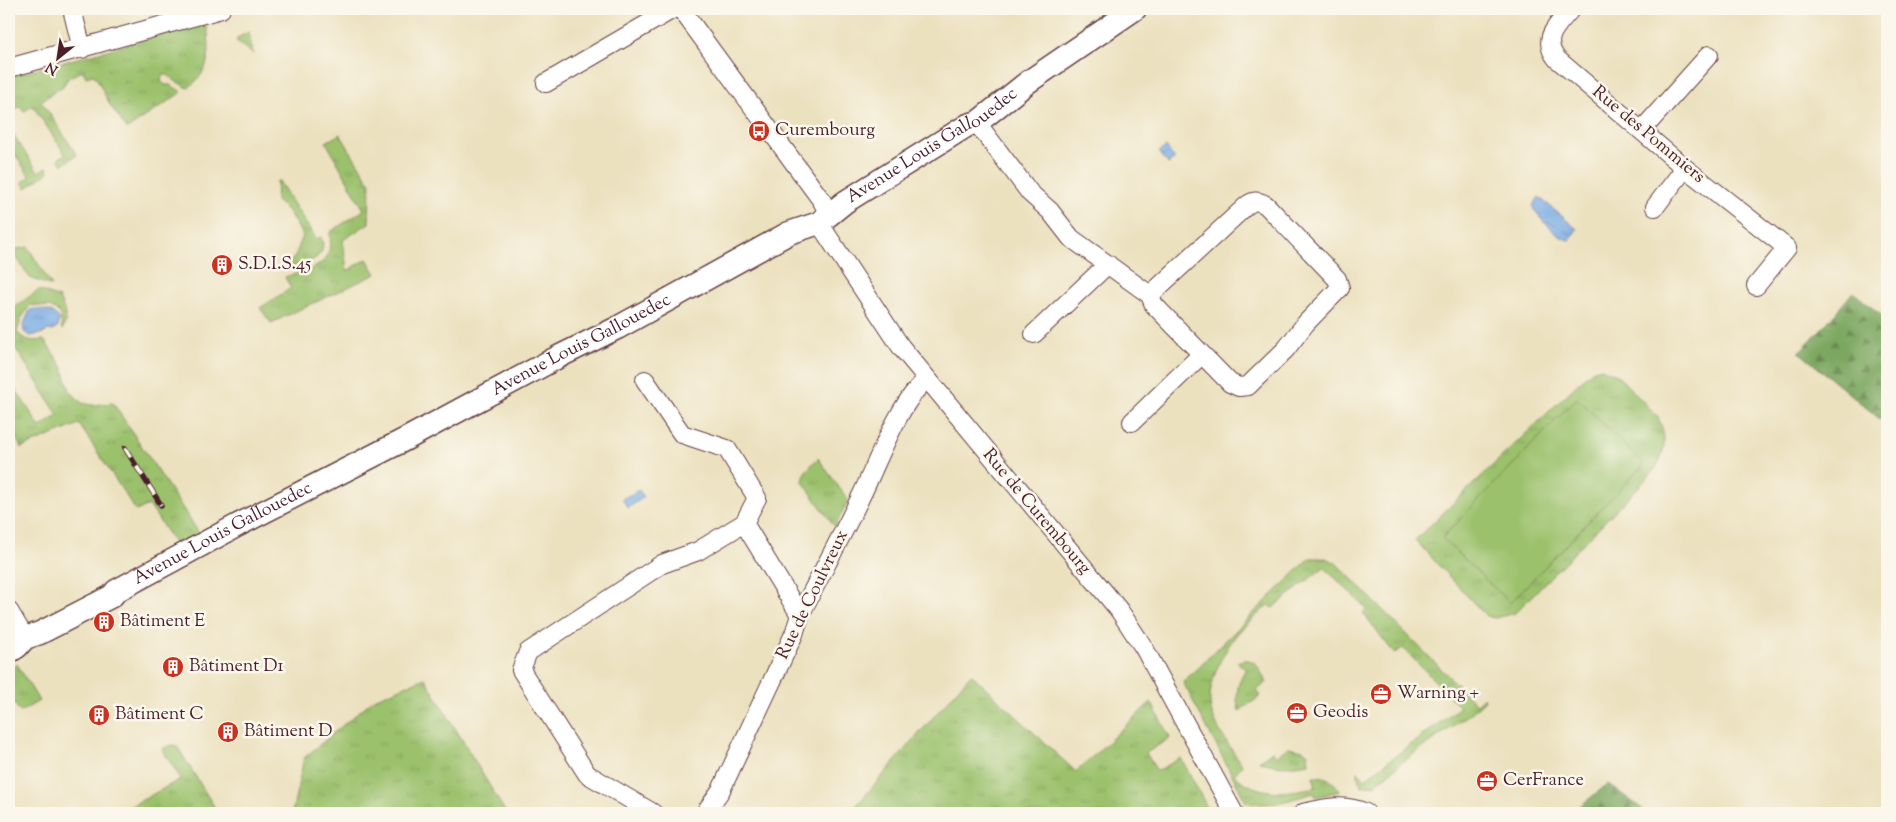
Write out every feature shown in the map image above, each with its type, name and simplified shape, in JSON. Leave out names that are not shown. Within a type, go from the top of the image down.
[{"type":"main road","name":"Avenue Louis Gallouedec","points":[[17,645],[112,596],[116,591],[238,524],[617,328],[789,233],[824,219],[845,202],[924,152],[968,125],[978,122],[1028,82],[1135,9]]},
{"type":"street","points":[[72,9],[82,49]]},
{"type":"street","points":[[9,68],[221,9]]},
{"type":"street","points":[[546,83],[673,9]]},
{"type":"street","name":"Rue de Curembourg","points":[[681,9],[822,201],[824,219],[872,305],[927,380],[1119,610],[1144,648],[1234,813]]},
{"type":"street","name":"Rue des Pommiers","points":[[1571,9],[1549,39],[1549,46],[1557,59],[1685,168],[1787,248],[1756,286]]},
{"type":"street","points":[[1642,130],[1709,55]]},
{"type":"street","points":[[978,122],[1030,193],[1050,211],[1071,238],[1150,295],[1154,305],[1230,384],[1239,388],[1248,386],[1286,349],[1306,323],[1340,288],[1337,279],[1266,205],[1258,200],[1245,206],[1150,295]]},
{"type":"street","points":[[1655,207],[1685,168]]},
{"type":"street","points":[[1034,334],[1108,264]]},
{"type":"street","points":[[1132,422],[1201,355]]},
{"type":"street","points":[[645,380],[682,434],[727,449],[757,498],[744,523],[698,551],[662,564],[528,652],[521,670],[587,774],[653,813]]},
{"type":"street","name":"Rue de Coulvreux","points":[[705,813],[721,790],[794,634],[800,615],[863,494],[903,409],[914,390],[927,380]]},
{"type":"street","points":[[744,523],[800,615]]},
{"type":"street","points":[[9,611],[17,645]]},
{"type":"street","points":[[1303,813],[1330,807],[1349,807],[1366,813]]},
{"type":"green space","points":[[202,24],[207,27],[209,53],[201,75],[188,88],[168,75],[163,75],[162,83],[182,92],[127,129],[110,105],[96,77],[93,75],[86,77],[83,71],[69,77],[63,86],[41,101],[77,155],[62,165],[58,159],[65,154],[33,106],[24,111],[20,106],[11,113],[14,118],[9,121],[9,77]]},
{"type":"green space","points":[[249,32],[253,54],[237,42],[237,38]]},
{"type":"green space","points":[[9,128],[38,172],[47,167],[48,173],[26,188],[22,182],[30,177],[9,145]]},
{"type":"green space","points":[[340,134],[370,183],[369,223],[343,240],[347,271],[367,259],[376,274],[271,323],[260,308],[291,288],[285,277],[304,272],[325,260],[330,244],[330,232],[364,210],[326,142]]},
{"type":"green space","points":[[277,181],[279,181],[316,239],[321,237],[323,244],[322,251],[314,259],[288,268],[286,268],[295,256],[303,236],[288,211],[276,201]]},
{"type":"green space","points":[[10,190],[14,207],[9,224]]},
{"type":"green space","points":[[28,247],[52,286],[30,278],[12,250]]},
{"type":"green space","points":[[39,290],[59,298],[65,318],[62,330],[60,313],[50,307],[30,305],[21,319],[17,332],[26,339],[33,341],[44,340],[62,366],[70,391],[82,403],[92,405],[113,403],[199,533],[176,546],[149,505],[136,511],[79,424],[21,448],[9,422],[9,379],[40,427],[58,415],[9,338],[9,311]]},
{"type":"green space","points":[[1853,292],[1887,320],[1887,425],[1799,352]]},
{"type":"green space","points":[[1601,368],[1617,375],[1657,416],[1661,423],[1664,438],[1660,460],[1651,474],[1515,613],[1495,618],[1486,616],[1415,540],[1584,378],[1592,371]]},
{"type":"green space","points":[[1577,398],[1644,464],[1510,603],[1442,538]]},
{"type":"green space","points":[[818,458],[848,500],[835,527],[803,482],[805,472]]},
{"type":"green space","points":[[1310,558],[1325,558],[1335,562],[1476,704],[1484,697],[1485,700],[1470,714],[1412,755],[1374,785],[1362,786],[1358,779],[1358,771],[1365,779],[1460,707],[1403,648],[1394,653],[1363,613],[1367,609],[1324,567],[1273,608],[1268,605],[1238,634],[1229,646],[1215,674],[1210,694],[1210,704],[1218,727],[1242,765],[1234,775],[1244,782],[1263,790],[1283,792],[1316,787],[1313,776],[1318,776],[1329,779],[1340,791],[1316,797],[1314,793],[1272,803],[1255,804],[1246,802],[1183,682]]},
{"type":"green space","points":[[1249,660],[1256,664],[1267,682],[1257,690],[1261,696],[1239,711],[1238,689],[1246,669],[1237,662]]},
{"type":"green space","points":[[17,664],[39,701],[20,712],[9,695],[9,669]]},
{"type":"green space","points":[[971,674],[1076,772],[1151,702],[1170,738],[1146,753],[1157,771],[1181,758],[1210,813],[850,813]]},
{"type":"green space","points":[[425,678],[506,813],[292,813],[304,758],[374,699]]},
{"type":"green space","points":[[171,745],[177,746],[218,813],[165,813],[163,811],[118,813],[181,779],[162,749]]},
{"type":"green space","points":[[1288,747],[1303,750],[1308,754],[1309,763],[1284,766],[1259,761],[1272,751],[1277,756]]},
{"type":"green space","points":[[1608,784],[1645,811],[1645,813],[1571,813]]},
{"type":"water","points":[[1166,147],[1175,159],[1168,164],[1159,152]]},
{"type":"water","points":[[1539,197],[1577,229],[1570,240],[1555,232],[1534,210],[1533,206]]},
{"type":"water","points":[[30,310],[54,313],[59,318],[58,327],[53,331],[48,330],[45,333],[30,336],[24,332],[23,326]]},
{"type":"water","points":[[639,490],[644,497],[628,508],[622,499]]},
{"type":"railway","points":[[125,448],[161,505]]},
{"type":"place","name":"Curembourg","points":[[759,131]]},
{"type":"place","name":"S.D.I.S.45","points":[[222,265]]},
{"type":"place","name":"Bâtiment E","points":[[104,622]]},
{"type":"place","name":"Bâtiment D1","points":[[173,667]]},
{"type":"place","name":"Warning +","points":[[1381,694]]},
{"type":"place","name":"Geodis","points":[[1297,713]]},
{"type":"place","name":"Bâtiment C","points":[[99,715]]},
{"type":"place","name":"Bâtiment D","points":[[228,732]]},
{"type":"place","name":"CerFrance","points":[[1487,781]]}]
